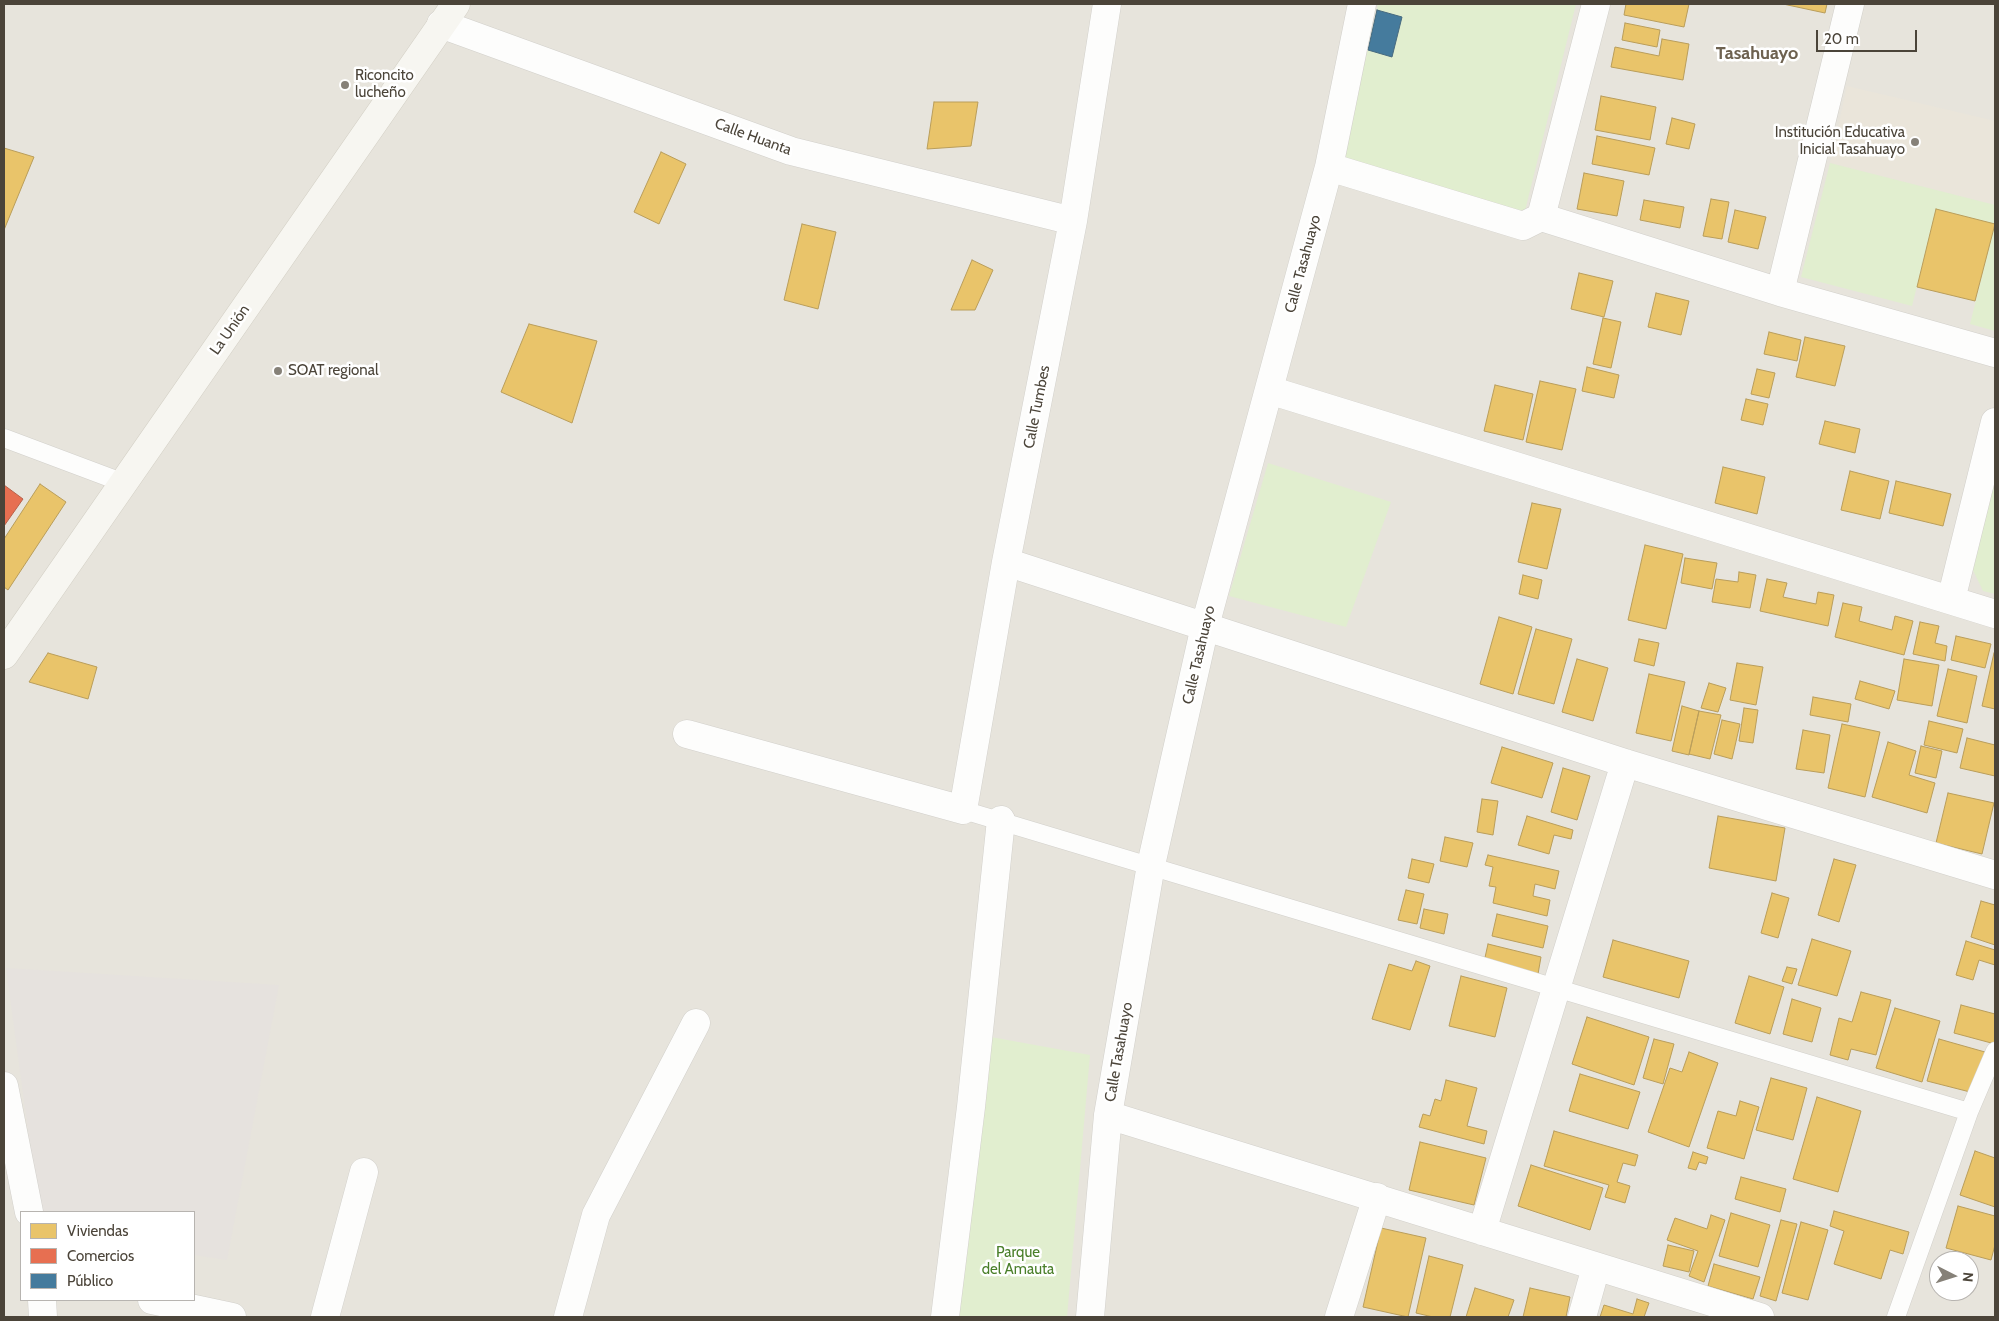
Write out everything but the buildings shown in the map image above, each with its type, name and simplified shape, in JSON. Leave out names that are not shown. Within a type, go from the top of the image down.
[{"type":"main road","name":"La Unión","points":[[4,655],[448,14]]},
{"type":"street","name":"Calle Tumbes","points":[[963,810],[1006,562],[1073,222],[1107,4]]},
{"type":"street","name":"Calle Tasahuayo","points":[[1090,1317],[1108,1115],[1151,865],[1205,626],[1329,167],[1362,4]]},
{"type":"street","points":[[1541,217],[1596,4]]},
{"type":"street","points":[[1780,292],[1850,4]]},
{"type":"street","name":"Calle Huanta","points":[[448,14],[790,151],[1073,222]]},
{"type":"street","points":[[1329,167],[1523,226],[1541,217],[1780,292],[1995,352]]},
{"type":"street","points":[[1269,390],[1995,614]]},
{"type":"street","points":[[1951,600],[1995,422]]},
{"type":"street","points":[[1006,562],[1625,763],[1995,875]]},
{"type":"street","points":[[688,734],[963,810]]},
{"type":"street","points":[[1482,1231],[1625,763]]},
{"type":"street","points":[[945,1317],[972,1097],[1001,820]]},
{"type":"street","points":[[568,1317],[596,1215],[696,1023]]},
{"type":"street","points":[[4,1086],[29,1211]]},
{"type":"street","points":[[1108,1115],[1760,1317]]},
{"type":"street","points":[[325,1317],[364,1172]]},
{"type":"street","points":[[1339,1317],[1377,1197]]},
{"type":"street","points":[[1582,1317],[1596,1267]]},
{"type":"street","points":[[42,1301],[43,1317]]},
{"type":"street","points":[[157,1301],[232,1317]]},
{"type":"lane","points":[[4,438],[124,483]]},
{"type":"lane","points":[[963,810],[1969,1112]]},
{"type":"lane","points":[[1896,1317],[1969,1112],[1995,1051]]},
{"type":"shaded area","points":[[4,4],[1995,4],[1995,1317],[4,1317]]},
{"type":"shaded area","name":"Institución Educativa Inicial Tasahuayo","points":[[1847,86],[1995,121],[1995,205],[1830,163]]},
{"type":"shaded area","points":[[6,968],[279,985],[227,1260],[195,1255],[195,1211],[39,1211]]},
{"type":"green space","points":[[1378,4],[1576,4],[1523,219],[1342,163]]},
{"type":"green space","points":[[1830,163],[1995,205],[1995,224],[1936,210],[1912,306],[1801,277]]},
{"type":"green space","points":[[1995,224],[1995,331],[1970,324]]},
{"type":"green space","points":[[1268,463],[1391,502],[1346,627],[1229,596]]},
{"type":"green space","points":[[1995,479],[1995,594],[1983,591],[1972,568]]},
{"type":"green space","name":"Parque del Amauta","points":[[991,1037],[1090,1055],[1067,1317],[957,1317]]},
{"type":"place","name":"Riconcito lucheño","points":[[345,85]]},
{"type":"place","name":"Institución Educativa Inicial Tasahuayo","points":[[1915,142]]},
{"type":"place","name":"SOAT regional","points":[[278,371]]},
{"type":"district","name":"Tasahuayo","points":[[1757,54]]}]
